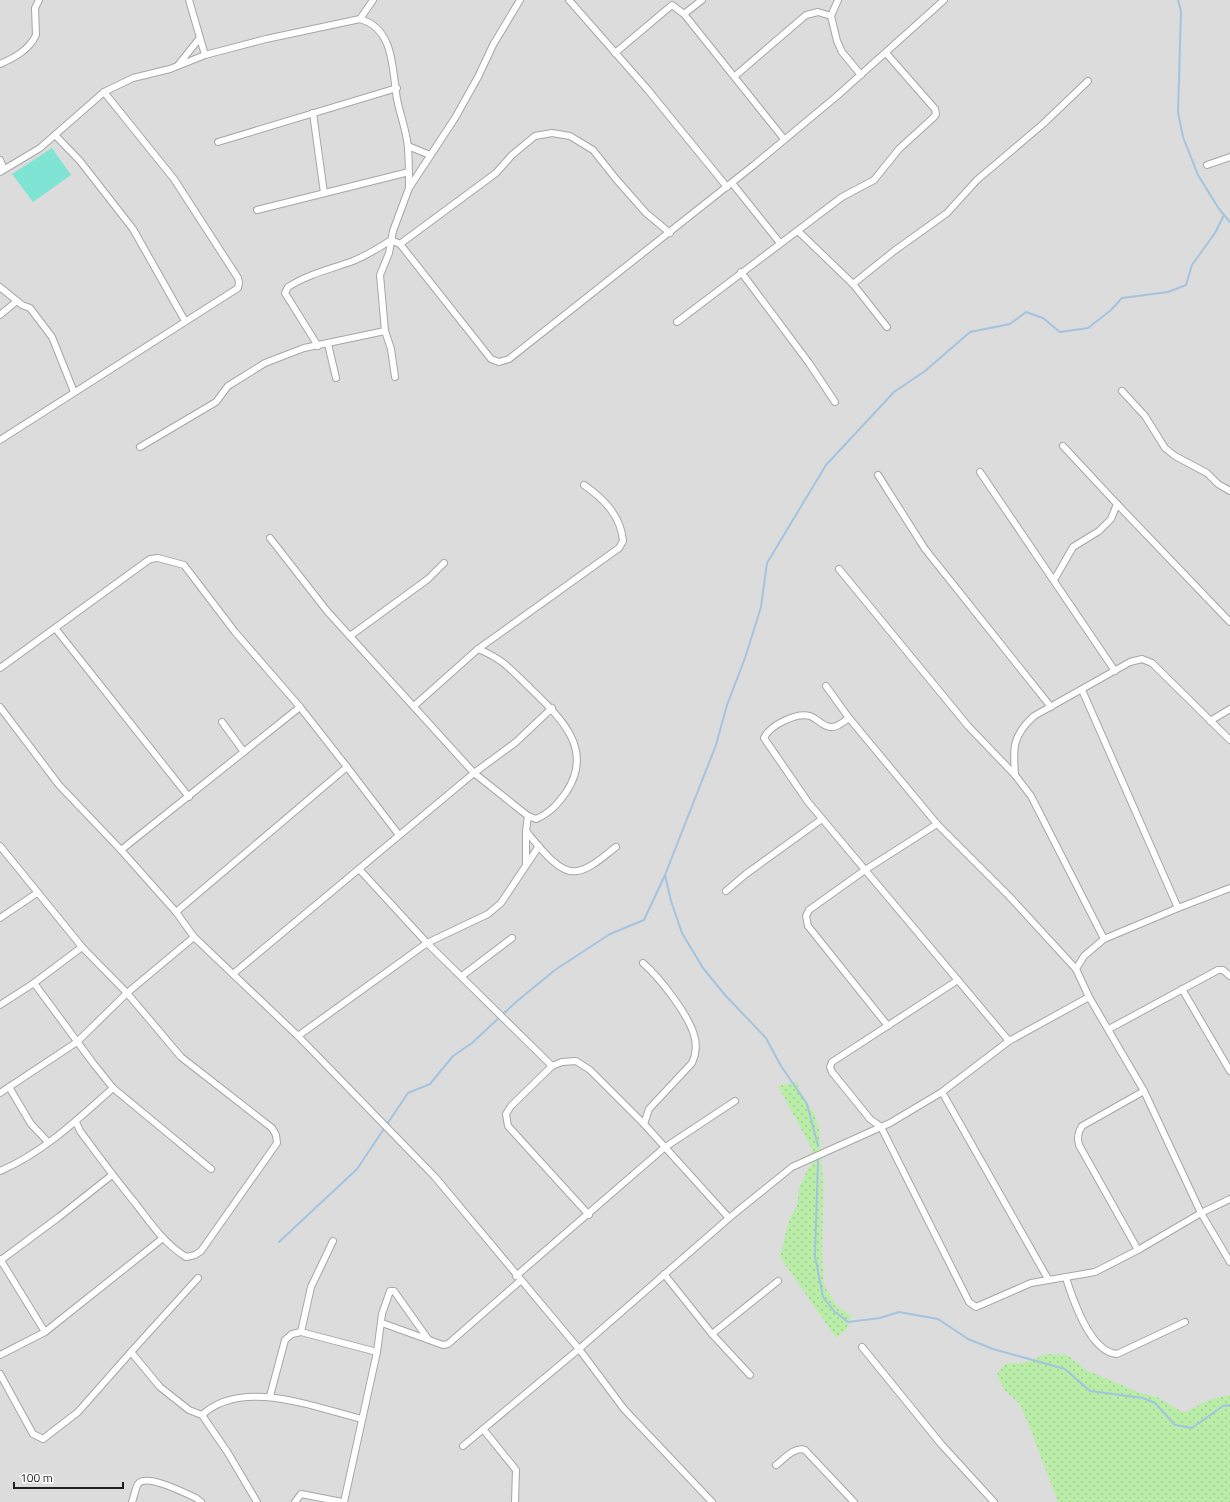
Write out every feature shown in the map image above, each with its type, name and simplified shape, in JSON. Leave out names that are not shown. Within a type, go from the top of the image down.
[{"type":"street","points":[[0,64],[26,49],[34,39],[36,35],[35,8],[38,0]]},
{"type":"street","points":[[188,0],[205,55]]},
{"type":"street","points":[[360,19],[373,0]]},
{"type":"street","points":[[394,377],[391,349],[385,331],[380,275],[393,231],[409,188],[455,118],[478,77],[493,45],[520,0]]},
{"type":"street","points":[[569,0],[780,243]]},
{"type":"street","points":[[684,14],[702,0]]},
{"type":"street","points":[[838,0],[831,16],[839,47],[861,75]]},
{"type":"street","points":[[391,240],[400,244],[491,359],[499,362],[509,359],[729,185],[861,75],[944,0]]},
{"type":"street","points":[[615,53],[670,2],[684,14],[784,139]]},
{"type":"street","points":[[735,76],[806,15],[818,12],[831,16]]},
{"type":"street","points":[[0,160],[2,171],[40,148],[104,92],[133,78],[154,73],[205,55],[266,39],[360,19],[369,21],[376,27],[385,39],[391,52],[397,88],[397,98],[408,146],[409,188]]},
{"type":"street","points":[[178,65],[199,39]]},
{"type":"street","points":[[677,322],[741,272],[842,197],[874,180],[895,153],[936,114],[935,109],[886,53]]},
{"type":"street","points":[[853,284],[894,250],[947,213],[977,180],[1043,124],[1088,82]]},
{"type":"street","points":[[218,142],[397,88]]},
{"type":"street","points":[[0,440],[238,288],[238,278],[174,179],[104,92]]},
{"type":"street","points":[[313,113],[324,193]]},
{"type":"street","points":[[400,244],[496,173],[512,155],[535,136],[552,133],[570,136],[593,150],[646,213],[670,233]]},
{"type":"street","points":[[55,135],[80,161],[133,229],[185,321]]},
{"type":"street","points":[[408,146],[430,155]]},
{"type":"street","points":[[1207,165],[1230,157]]},
{"type":"street","points":[[257,210],[409,172]]},
{"type":"street","points":[[798,231],[853,284],[887,327]]},
{"type":"street","points":[[318,346],[288,301],[285,293],[288,288],[325,269],[368,255],[391,240]]},
{"type":"street","points":[[741,272],[809,363],[835,402]]},
{"type":"street","points":[[0,287],[17,301],[30,308],[52,338],[74,392]]},
{"type":"street","points":[[0,315],[17,301]]},
{"type":"street","points":[[140,447],[216,402],[228,386],[265,363],[304,348],[385,331]]},
{"type":"street","points":[[328,344],[336,378]]},
{"type":"street","points":[[1122,391],[1145,416],[1164,448],[1175,456],[1207,473],[1218,484],[1230,491]]},
{"type":"street","points":[[1063,446],[1116,504],[1229,619]]},
{"type":"street","points":[[980,472],[1115,671]]},
{"type":"street","points":[[878,475],[925,549],[1051,707]]},
{"type":"street","points":[[414,706],[478,649],[618,548],[623,541],[619,523],[601,497],[584,485]]},
{"type":"street","points":[[1054,580],[1073,547],[1099,531],[1111,519],[1116,504]]},
{"type":"street","points":[[270,538],[328,611],[474,773],[528,816],[536,819],[547,815],[559,803],[569,787],[576,766],[575,746],[570,731],[552,708],[505,662],[478,649]]},
{"type":"street","points":[[0,668],[150,560],[158,558],[184,565],[235,632],[300,707],[399,835]]},
{"type":"street","points":[[350,636],[428,579],[444,563]]},
{"type":"street","points":[[838,569],[968,726],[1015,775],[1030,796],[1104,939]]},
{"type":"street","points":[[55,628],[189,797]]},
{"type":"street","points":[[1015,775],[1013,746],[1018,734],[1025,724],[1034,716],[1130,662],[1142,660],[1152,663],[1230,740]]},
{"type":"street","points":[[826,686],[849,718],[937,824],[1008,896],[1076,969],[1090,998],[1144,1091],[1201,1213],[1230,1262]]},
{"type":"street","points":[[1082,690],[1178,908]]},
{"type":"street","points":[[0,707],[59,785],[121,850],[176,912],[194,937],[298,1036],[435,1177],[578,1349],[624,1409],[712,1502]]},
{"type":"street","points":[[121,850],[300,707]]},
{"type":"street","points":[[233,974],[474,773],[516,742],[552,708]]},
{"type":"street","points":[[1210,721],[1230,708]]},
{"type":"street","points":[[849,718],[838,725],[831,727],[824,726],[810,716],[802,715],[784,720],[766,734],[764,738],[822,819],[1009,1041]]},
{"type":"street","points":[[222,722],[244,752]]},
{"type":"street","points":[[176,912],[347,767]]},
{"type":"street","points":[[526,863],[526,831],[528,816]]},
{"type":"street","points":[[726,891],[746,874],[822,819]]},
{"type":"street","points":[[888,1026],[808,926],[806,916],[809,910],[865,870],[937,824]]},
{"type":"street","points":[[526,831],[560,868],[570,872],[579,871],[616,847]]},
{"type":"street","points":[[0,846],[82,947],[127,993],[181,1057],[272,1128],[276,1135],[277,1143],[201,1251],[186,1257],[163,1238],[112,1174],[80,1131],[76,1122]]},
{"type":"street","points":[[298,1036],[427,943],[488,914],[501,903],[526,863],[539,846]]},
{"type":"street","points":[[359,869],[427,943],[552,1066]]},
{"type":"street","points":[[1076,969],[1084,956],[1104,939],[1230,888]]},
{"type":"street","points":[[0,918],[37,893]]},
{"type":"street","points":[[0,1093],[77,1042],[127,993],[194,937]]},
{"type":"street","points":[[462,976],[512,938]]},
{"type":"street","points":[[0,1005],[34,983],[82,947]]},
{"type":"street","points":[[643,964],[674,999],[695,1035],[696,1045],[695,1057],[692,1063],[649,1109],[644,1124]]},
{"type":"street","points":[[1109,1029],[1218,970],[1222,970],[1230,976]]},
{"type":"street","points":[[958,980],[832,1062],[830,1068],[870,1119],[881,1127],[969,1302],[973,1306],[978,1307],[1031,1283],[1095,1272],[1138,1250],[1201,1213],[1230,1199]]},
{"type":"street","points":[[34,983],[113,1088],[211,1169]]},
{"type":"street","points":[[1182,989],[1230,1071]]},
{"type":"street","points":[[463,1446],[729,1218],[792,1167],[890,1123],[942,1092],[1009,1041],[1090,998]]},
{"type":"street","points":[[589,1215],[508,1126],[506,1114],[511,1106],[552,1066],[562,1062],[576,1061],[590,1070],[644,1124],[664,1148],[729,1218]]},
{"type":"street","points":[[9,1087],[31,1124],[48,1142]]},
{"type":"street","points":[[0,1171],[21,1162],[76,1122],[113,1088]]},
{"type":"street","points":[[1138,1250],[1077,1140],[1079,1130],[1082,1126],[1144,1091]]},
{"type":"street","points":[[942,1092],[1048,1279]]},
{"type":"street","points":[[382,1323],[443,1345],[448,1344],[518,1278],[664,1148],[735,1101]]},
{"type":"street","points":[[45,1332],[0,1259],[59,1218],[112,1174]]},
{"type":"street","points":[[0,1355],[45,1332],[163,1238]]},
{"type":"street","points":[[301,1332],[311,1287],[333,1241]]},
{"type":"street","points":[[664,1274],[712,1334],[750,1375]]},
{"type":"street","points":[[0,1374],[33,1434],[43,1439],[78,1412],[198,1278]]},
{"type":"street","points":[[1066,1278],[1075,1305],[1092,1336],[1102,1349],[1110,1353],[1117,1354],[1185,1322]]},
{"type":"street","points":[[712,1334],[778,1281]]},
{"type":"street","points":[[295,1502],[301,1494],[343,1502],[377,1352],[382,1323],[389,1293],[392,1290],[428,1339]]},
{"type":"street","points":[[270,1396],[285,1340],[292,1334],[301,1332],[377,1352]]},
{"type":"street","points":[[862,1347],[941,1444],[994,1502]]},
{"type":"street","points":[[131,1352],[160,1387],[189,1410],[202,1415],[228,1453],[257,1502]]},
{"type":"street","points":[[202,1415],[214,1406],[230,1400],[270,1396],[362,1419]]},
{"type":"street","points":[[483,1429],[516,1470],[515,1502]]},
{"type":"street","points":[[776,1465],[796,1449],[801,1448],[805,1450],[854,1502]]},
{"type":"street","points":[[132,1502],[137,1485],[144,1480],[153,1481],[196,1498],[201,1502]]},
{"type":"shaded area","points":[[0,0],[1230,0],[1230,1502],[0,1502]]},
{"type":"shaded area","points":[[52,148],[71,175],[33,202],[12,174]]},
{"type":"green space","points":[[798,1082],[798,1088],[815,1115],[819,1129],[823,1184],[822,1257],[824,1285],[836,1305],[851,1316],[846,1330],[836,1338],[780,1257],[789,1220],[797,1206],[799,1189],[806,1172],[812,1164],[812,1149],[778,1086]]},
{"type":"green space","points":[[1047,1354],[1067,1355],[1086,1370],[1140,1393],[1157,1397],[1184,1413],[1209,1400],[1230,1395],[1230,1502],[1058,1502],[1019,1403],[1004,1390],[997,1374],[1005,1364],[1024,1363]]},
{"type":"waterway","points":[[1178,0],[1181,11],[1178,112],[1183,137],[1198,175],[1219,209],[1230,222]]},
{"type":"waterway","points":[[279,1242],[357,1169],[408,1093],[430,1084],[453,1056],[472,1043],[516,1002],[555,970],[610,934],[644,920],[665,875],[716,745],[727,705],[745,658],[761,607],[767,563],[826,465],[894,392],[925,371],[970,332],[1010,324],[1026,312],[1043,318],[1060,332],[1088,328],[1111,310],[1122,298],[1168,292],[1186,285],[1192,265],[1215,233],[1224,215]]},
{"type":"waterway","points":[[665,875],[671,901],[682,933],[703,968],[725,995],[766,1038],[781,1066],[807,1104],[818,1146]]},
{"type":"waterway","points":[[818,1158],[815,1256],[823,1297],[834,1311],[848,1322],[880,1318],[899,1312],[938,1319],[968,1339],[993,1349],[1065,1369],[1090,1391],[1143,1398],[1155,1403],[1175,1425],[1192,1428],[1223,1406],[1230,1405]]}]
